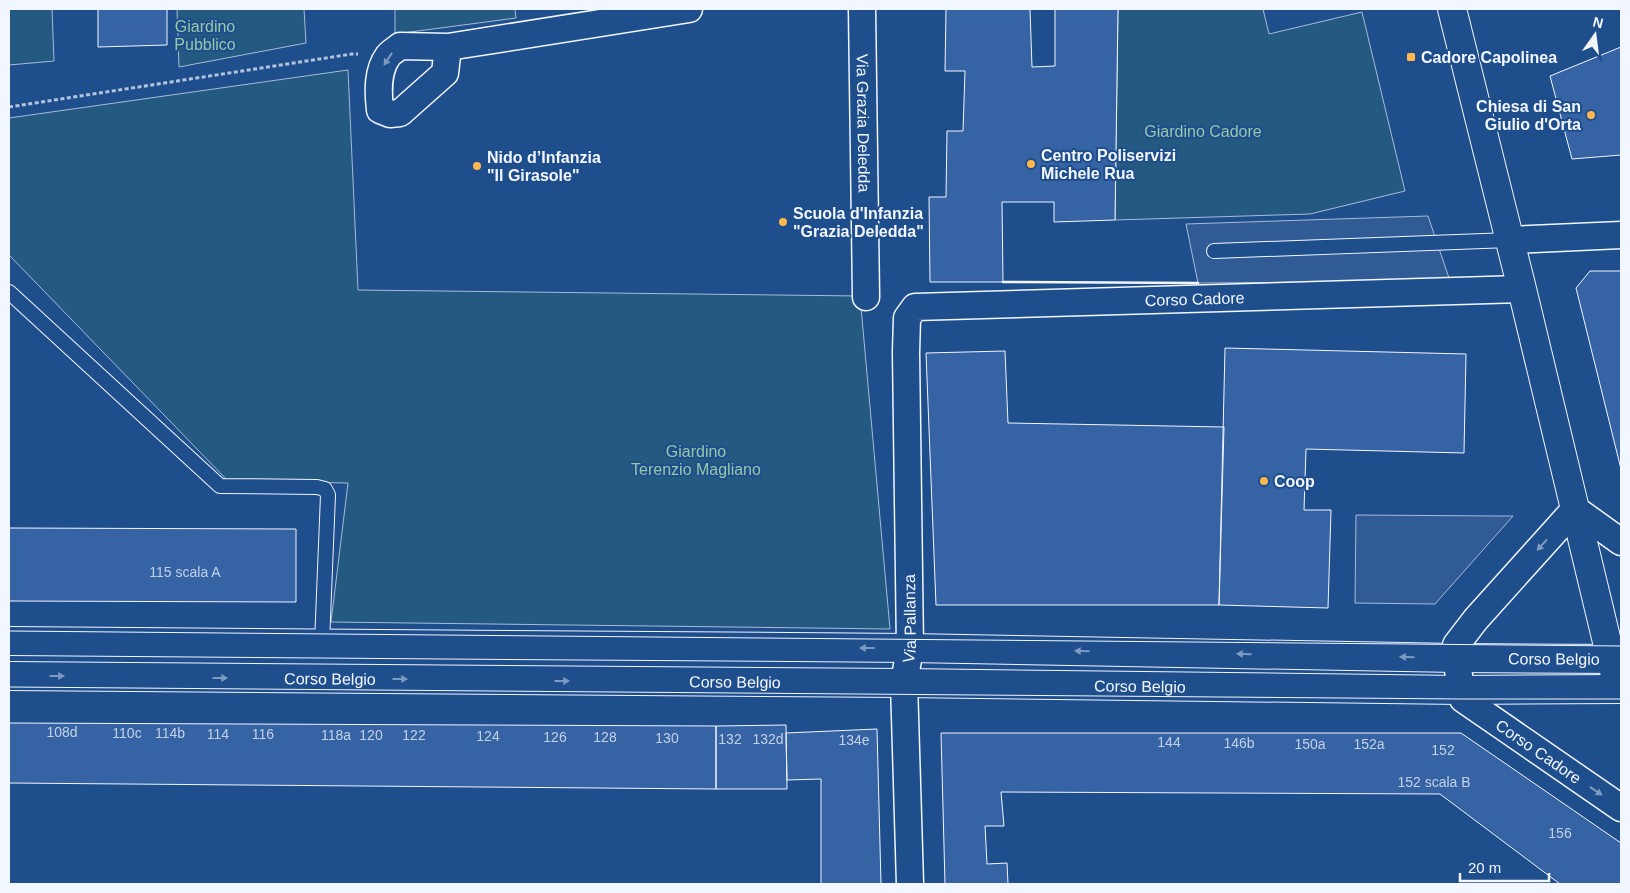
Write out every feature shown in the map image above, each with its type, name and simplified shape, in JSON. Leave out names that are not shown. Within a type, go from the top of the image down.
[{"type":"main road","points":[[1452,9],[1575,509],[1616,659],[1620,693]]},
{"type":"main road","name":"Corso Belgio","points":[[9,641],[910,648],[1616,659]]},
{"type":"main road","name":"Corso Belgio","points":[[9,676],[904,683],[1620,693]]},
{"type":"street","points":[[448,46],[444,73],[400,113],[390,114],[380,110],[378,95],[380,75],[388,56],[400,46],[448,46],[690,9]]},
{"type":"street","name":"Via Grazia Deledda","points":[[862,9],[866,297]]},
{"type":"street","points":[[1510,240],[1621,235]]},
{"type":"street","name":"Corso Cadore","points":[[906,352],[907,318],[915,307],[1522,289]]},
{"type":"street","name":"Via Pallanza","points":[[906,352],[910,648],[904,683],[910,884]]},
{"type":"street","points":[[1461,690],[1456,645],[1476,619],[1575,509],[1621,542]]},
{"type":"street","name":"Corso Cadore","points":[[1461,690],[1463,699],[1621,808]]},
{"type":"lane","points":[[1214,251],[1510,240]]},
{"type":"lane","points":[[9,292],[220,486],[317,487],[325,489],[328,495],[322,643]]},
{"type":"path","points":[[9,107],[352,54],[388,56]]},
{"type":"green space","points":[[9,9],[52,9],[54,61],[9,65]]},
{"type":"green space","name":"Giardino Pubblico","points":[[177,9],[304,9],[306,43],[179,67]]},
{"type":"green space","points":[[395,9],[515,9],[516,18],[395,34]]},
{"type":"green space","name":"Giardino Cadore","points":[[1118,9],[1263,9],[1269,34],[1362,12],[1405,191],[1310,214],[1115,220]]},
{"type":"green space","name":"Giardino Terenzio Magliano","points":[[348,70],[358,290],[860,296],[890,629],[331,622],[348,483],[228,481],[9,255],[9,118]]},
{"type":"shaded area","points":[[1428,216],[1450,281],[1198,283],[1186,224]]},
{"type":"shaded area","points":[[1356,515],[1513,516],[1435,604],[1355,603]]},
{"type":"building","points":[[98,9],[167,9],[167,45],[98,47]]},
{"type":"building","name":"Centro Poliservizi Michele Rua","points":[[946,9],[1030,9],[1032,67],[1055,66],[1055,9],[1118,9],[1115,220],[1054,222],[1054,202],[1002,202],[1003,282],[930,282],[929,197],[946,197],[947,131],[963,131],[965,71],[945,71]]},
{"type":"building","name":"Chiesa di San Giulio d'Orta","points":[[1621,47],[1621,155],[1572,159],[1550,76]]},
{"type":"building","points":[[1590,271],[1621,271],[1621,469],[1576,288]]},
{"type":"building","name":"Coop","points":[[1225,348],[1466,354],[1464,453],[1306,449],[1304,510],[1331,510],[1328,608],[1219,605]]},
{"type":"building","points":[[1005,351],[1008,423],[1224,427],[1219,605],[936,605],[926,353]]},
{"type":"building","points":[[9,528],[296,529],[296,602],[9,601]]},
{"type":"building","points":[[9,723],[716,726],[716,789],[9,783]]},
{"type":"building","points":[[786,725],[787,789],[716,789],[716,726]]},
{"type":"building","points":[[877,729],[881,884],[821,884],[821,779],[787,780],[786,733]]},
{"type":"building","points":[[941,733],[1461,733],[1621,843],[1621,884],[1560,884],[1440,794],[1001,792],[1004,826],[985,826],[987,864],[1007,863],[1008,884],[945,884]]},
{"type":"tram line","points":[[9,631],[1621,646]]},
{"type":"tram line","points":[[9,687],[1621,699]]},
{"type":"wall","points":[[1003,282],[1198,283]]},
{"type":"place","name":"Cadore Capolinea","points":[[1411,57]]},
{"type":"place","name":"Chiesa di San Giulio d'Orta","points":[[1591,115]]},
{"type":"place","name":"Centro Poliservizi Michele Rua","points":[[1031,164]]},
{"type":"place","name":"Nido d’Infanzia \"Il Girasole\"","points":[[477,166]]},
{"type":"place","name":"Scuola d'Infanzia \"Grazia Deledda\"","points":[[783,222]]},
{"type":"place","name":"Coop","points":[[1264,481]]}]
